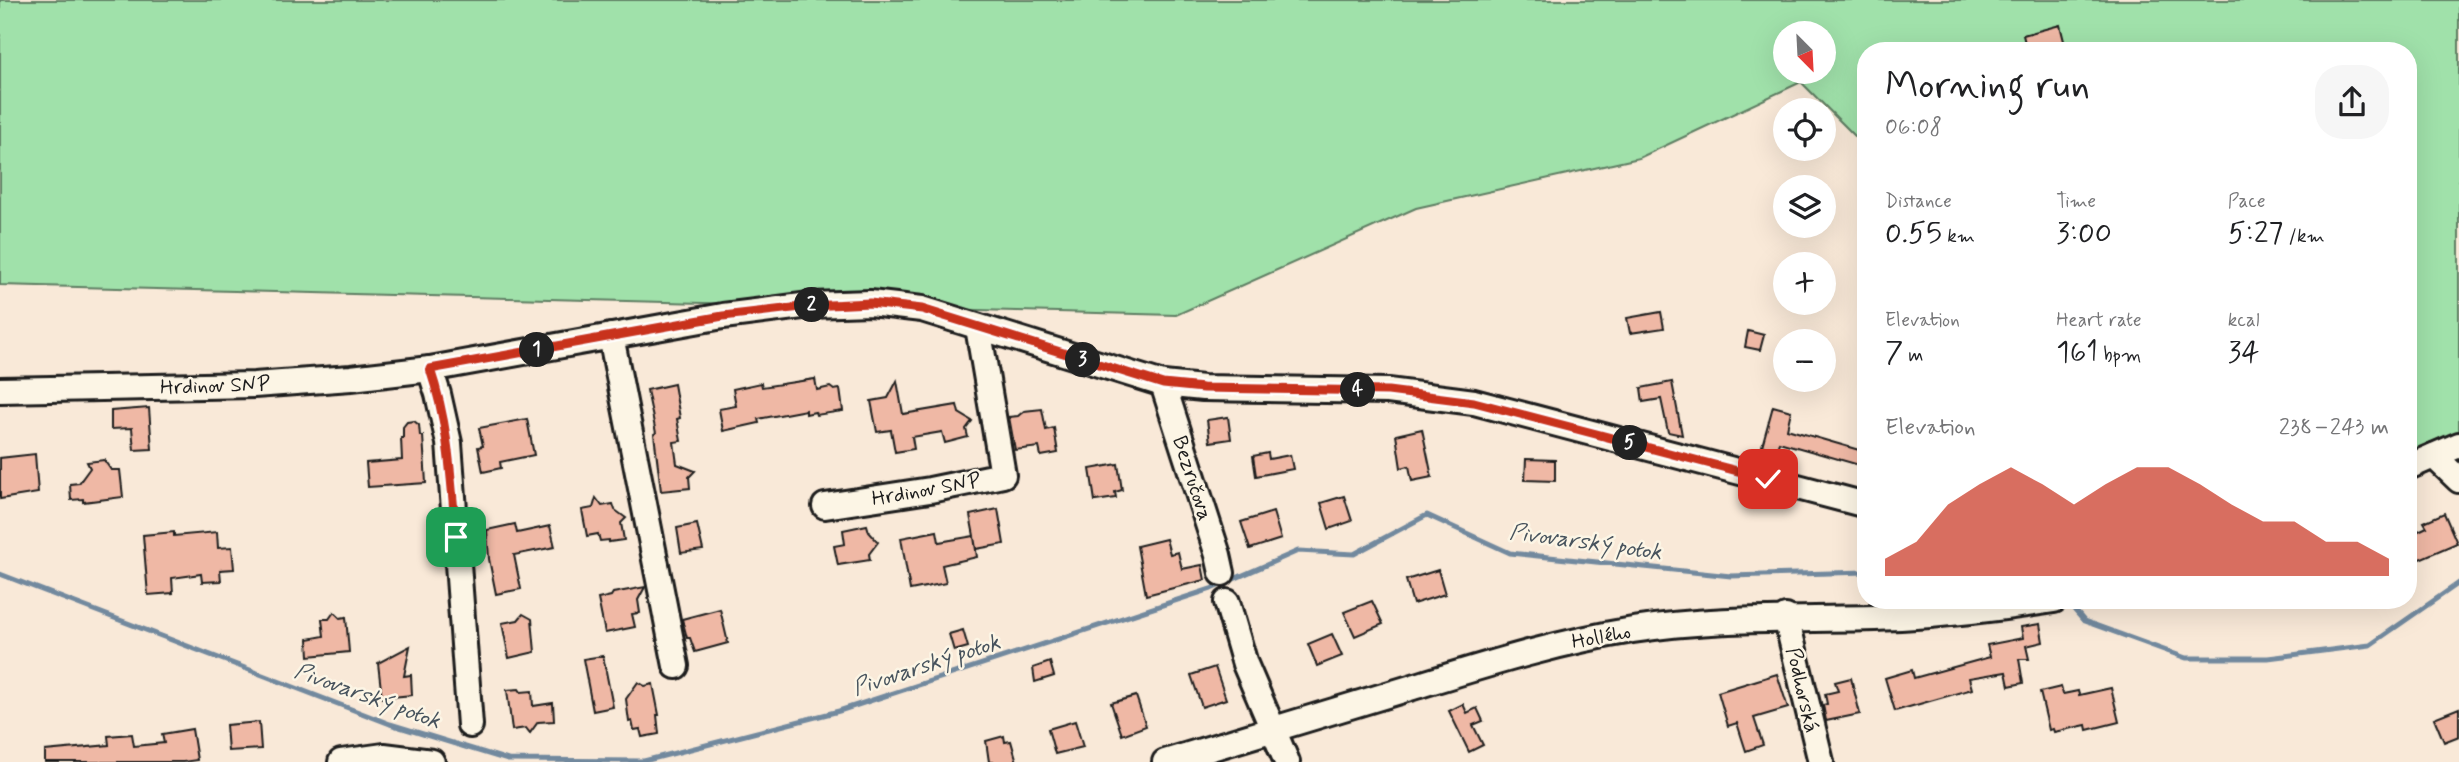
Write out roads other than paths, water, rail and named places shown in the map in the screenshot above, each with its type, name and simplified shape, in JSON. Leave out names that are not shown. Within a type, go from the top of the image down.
[{"type":"street","name":"Hrdinov SNP","points":[[0,390],[254,385],[430,369],[723,316],[810,306],[870,303],[922,309],[1163,384],[1203,388],[1388,391],[1474,402],[1857,503]]},
{"type":"street","name":"Hrdinov SNP","points":[[825,506],[930,491],[1003,475],[978,327]]},
{"type":"street","points":[[611,336],[676,666]]},
{"type":"street","points":[[430,369],[449,443],[470,725]]},
{"type":"street","name":"Bezručova","points":[[1163,384],[1222,573]]},
{"type":"street","points":[[2417,463],[2459,445]]},
{"type":"street","points":[[2434,456],[2459,480]]},
{"type":"street","points":[[1227,602],[1245,664],[1287,762]]},
{"type":"street","name":"Hollého","points":[[1165,762],[1505,659],[1567,643],[1686,622],[1786,617],[1900,617],[1998,609]]},
{"type":"street","name":"Podhorská","points":[[1786,617],[1821,762]]},
{"type":"street","points":[[341,762],[384,756],[432,762]]},
{"type":"waterway","name":"Pivovarský potok","points":[[0,574],[390,724],[508,760],[644,761],[839,711],[1211,589],[1298,551],[1354,554],[1427,515],[1510,553],[1731,576],[1857,572]]},
{"type":"waterway","name":"Pivovarský potok","points":[[2074,609],[2084,621],[2186,658],[2268,658],[2370,645],[2459,583]]}]
